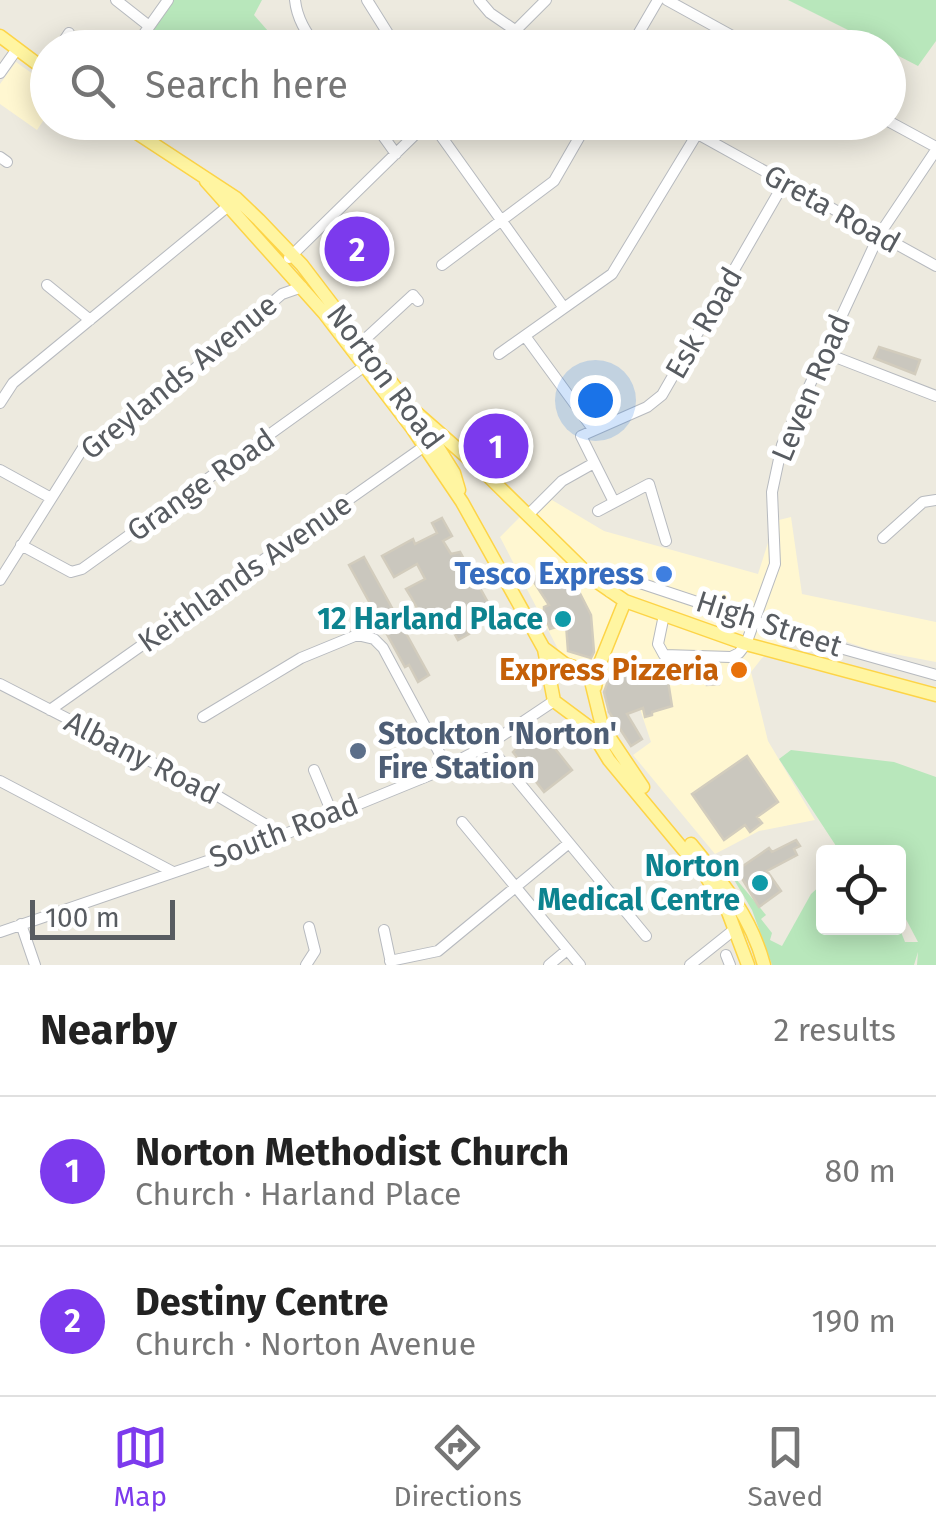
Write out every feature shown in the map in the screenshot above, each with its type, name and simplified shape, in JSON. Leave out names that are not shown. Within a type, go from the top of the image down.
[{"type":"main road","points":[[0,36],[30,58]]},
{"type":"main road","name":"Norton Road","points":[[147,140],[232,203],[287,260],[362,342],[370,363],[433,441]]},
{"type":"main road","name":"Norton Road","points":[[287,260],[302,287],[411,408],[454,473],[462,502],[544,648],[550,678]]},
{"type":"main road","name":"High Street","points":[[433,441],[528,515],[610,592],[746,644],[936,695]]},
{"type":"main road","points":[[574,714],[587,712],[600,664],[626,600]]},
{"type":"main road","name":"Norton Road","points":[[544,648],[566,664]]},
{"type":"main road","points":[[600,664],[584,670],[566,664],[558,666],[550,678],[554,701],[590,727],[610,760],[707,878],[735,928],[748,965]]},
{"type":"main road","points":[[584,670],[595,693],[602,726],[633,775],[738,902],[758,942],[764,965]]},
{"type":"street","points":[[116,0],[149,26]]},
{"type":"street","points":[[146,30],[168,0]]},
{"type":"street","points":[[295,0],[306,30]]},
{"type":"street","points":[[366,0],[385,30]]},
{"type":"street","points":[[479,0],[513,30]]},
{"type":"street","points":[[515,30],[546,0]]},
{"type":"street","points":[[640,30],[658,0]]},
{"type":"street","points":[[666,0],[721,30]]},
{"type":"street","points":[[0,72],[16,49]]},
{"type":"street","points":[[906,131],[936,148]]},
{"type":"street","points":[[386,140],[396,154]]},
{"type":"street","points":[[287,260],[411,140]]},
{"type":"street","points":[[443,140],[564,308]]},
{"type":"street","points":[[442,265],[554,180],[577,140]]},
{"type":"street","points":[[499,354],[612,274],[693,140]]},
{"type":"street","name":"Greta Road","points":[[708,140],[936,266]]},
{"type":"street","name":"Leven Road","points":[[746,644],[776,555],[771,509],[774,472],[782,445],[879,235],[936,148]]},
{"type":"street","name":"Esk Road","points":[[594,463],[581,436],[662,396],[784,183]]},
{"type":"street","points":[[0,403],[11,386],[232,203]]},
{"type":"street","points":[[47,285],[90,320]]},
{"type":"street","name":"Greylands Avenue","points":[[0,580],[83,448],[192,371],[282,294],[302,287]]},
{"type":"street","points":[[362,342],[413,295],[418,301]]},
{"type":"street","points":[[525,336],[593,430]]},
{"type":"street","points":[[824,353],[936,396]]},
{"type":"street","name":"Grange Road","points":[[21,544],[71,572],[82,569],[370,363]]},
{"type":"street","points":[[0,379],[11,386]]},
{"type":"street","name":"Keithlands Avenue","points":[[50,710],[433,441]]},
{"type":"street","points":[[528,515],[562,481],[594,463],[614,502]]},
{"type":"street","points":[[0,470],[50,498]]},
{"type":"street","points":[[598,512],[649,484],[666,541]]},
{"type":"street","points":[[883,538],[924,502],[936,500]]},
{"type":"street","points":[[896,526],[907,537]]},
{"type":"street","name":"High Street","points":[[610,592],[619,576],[808,639],[936,675]]},
{"type":"street","name":"High Street","points":[[664,615],[658,644],[664,655],[731,656],[739,654],[746,644]]},
{"type":"street","points":[[198,717],[301,658],[357,635],[366,636],[383,648],[447,767]]},
{"type":"street","name":"Albany Road","points":[[0,684],[216,795],[283,834]]},
{"type":"street","name":"South Road","points":[[0,932],[283,834],[447,767],[554,701]]},
{"type":"street","points":[[488,745],[646,936]]},
{"type":"street","points":[[314,770],[332,813]]},
{"type":"street","points":[[0,781],[174,872]]},
{"type":"street","points":[[462,822],[580,965]]},
{"type":"street","points":[[384,930],[390,963],[438,952],[569,842]]},
{"type":"street","points":[[21,924],[35,965]]},
{"type":"street","points":[[306,965],[314,951],[308,927]]},
{"type":"street","points":[[690,965],[735,928]]},
{"type":"street","points":[[549,965],[567,950]]},
{"type":"shaded area","points":[[16,62],[30,72],[30,125],[0,104],[0,84]]},
{"type":"shaded area","points":[[552,500],[604,531],[758,574],[775,521],[791,517],[802,594],[936,622],[936,662],[868,649],[808,629],[762,658],[751,672],[768,741],[815,820],[759,831],[715,854],[633,755],[651,742],[639,706],[606,711],[602,681],[559,651],[500,537],[528,509]]},
{"type":"green space","points":[[170,0],[262,0],[254,15],[267,30],[149,30]]},
{"type":"green space","points":[[788,0],[936,0],[936,41],[918,66],[906,60],[906,30],[848,30]]},
{"type":"green space","points":[[791,750],[894,762],[936,777],[936,965],[917,965],[918,952],[914,965],[772,965],[752,910],[730,873],[733,864],[731,873],[766,915],[761,919],[772,933],[770,940],[782,946],[816,889],[816,935],[902,935],[905,942],[918,942],[906,919],[906,845],[835,845],[779,759]]},
{"type":"building","points":[[343,225],[350,232],[373,229],[374,238],[385,237],[388,265],[332,272],[326,249],[332,243],[331,236]]},
{"type":"building","points":[[879,347],[920,360],[915,374],[874,358]]},
{"type":"building","points":[[442,518],[452,536],[443,541],[451,554],[460,552],[496,617],[467,630],[469,634],[458,640],[447,620],[429,630],[406,589],[425,579],[417,564],[394,577],[382,556],[413,539],[415,544],[437,533],[432,523]]},
{"type":"building","points":[[364,557],[429,675],[418,682],[409,665],[405,667],[349,565]]},
{"type":"building","points":[[567,568],[591,615],[591,658],[568,651],[566,624],[550,629],[544,613],[544,607],[549,605],[532,579],[540,573],[546,581]]},
{"type":"building","points":[[616,659],[718,665],[719,684],[707,685],[707,679],[668,681],[672,706],[645,717],[643,708],[627,714],[642,739],[631,746],[609,712],[604,692]]},
{"type":"building","points":[[533,731],[540,740],[545,736],[572,770],[544,792],[513,752]]},
{"type":"building","points":[[747,756],[778,802],[757,817],[762,823],[750,832],[745,825],[724,840],[692,794]]},
{"type":"building","name":"Norton Medical Centre","points":[[796,840],[800,846],[794,849],[797,855],[767,871],[781,891],[759,907],[737,870],[769,848],[772,852]]},
{"type":"place","name":"Destiny Centre","points":[[357,249]]},
{"type":"place","name":"Norton Methodist Church","points":[[496,446]]},
{"type":"place","name":"Tesco Express","points":[[664,574]]},
{"type":"place","name":"12 Harland Place","points":[[563,619]]},
{"type":"place","name":"Express Pizzeria","points":[[739,670]]},
{"type":"place","name":"Stockton 'Norton' Fire Station","points":[[358,751]]},
{"type":"place","name":"Norton Medical Centre","points":[[760,883]]}]
